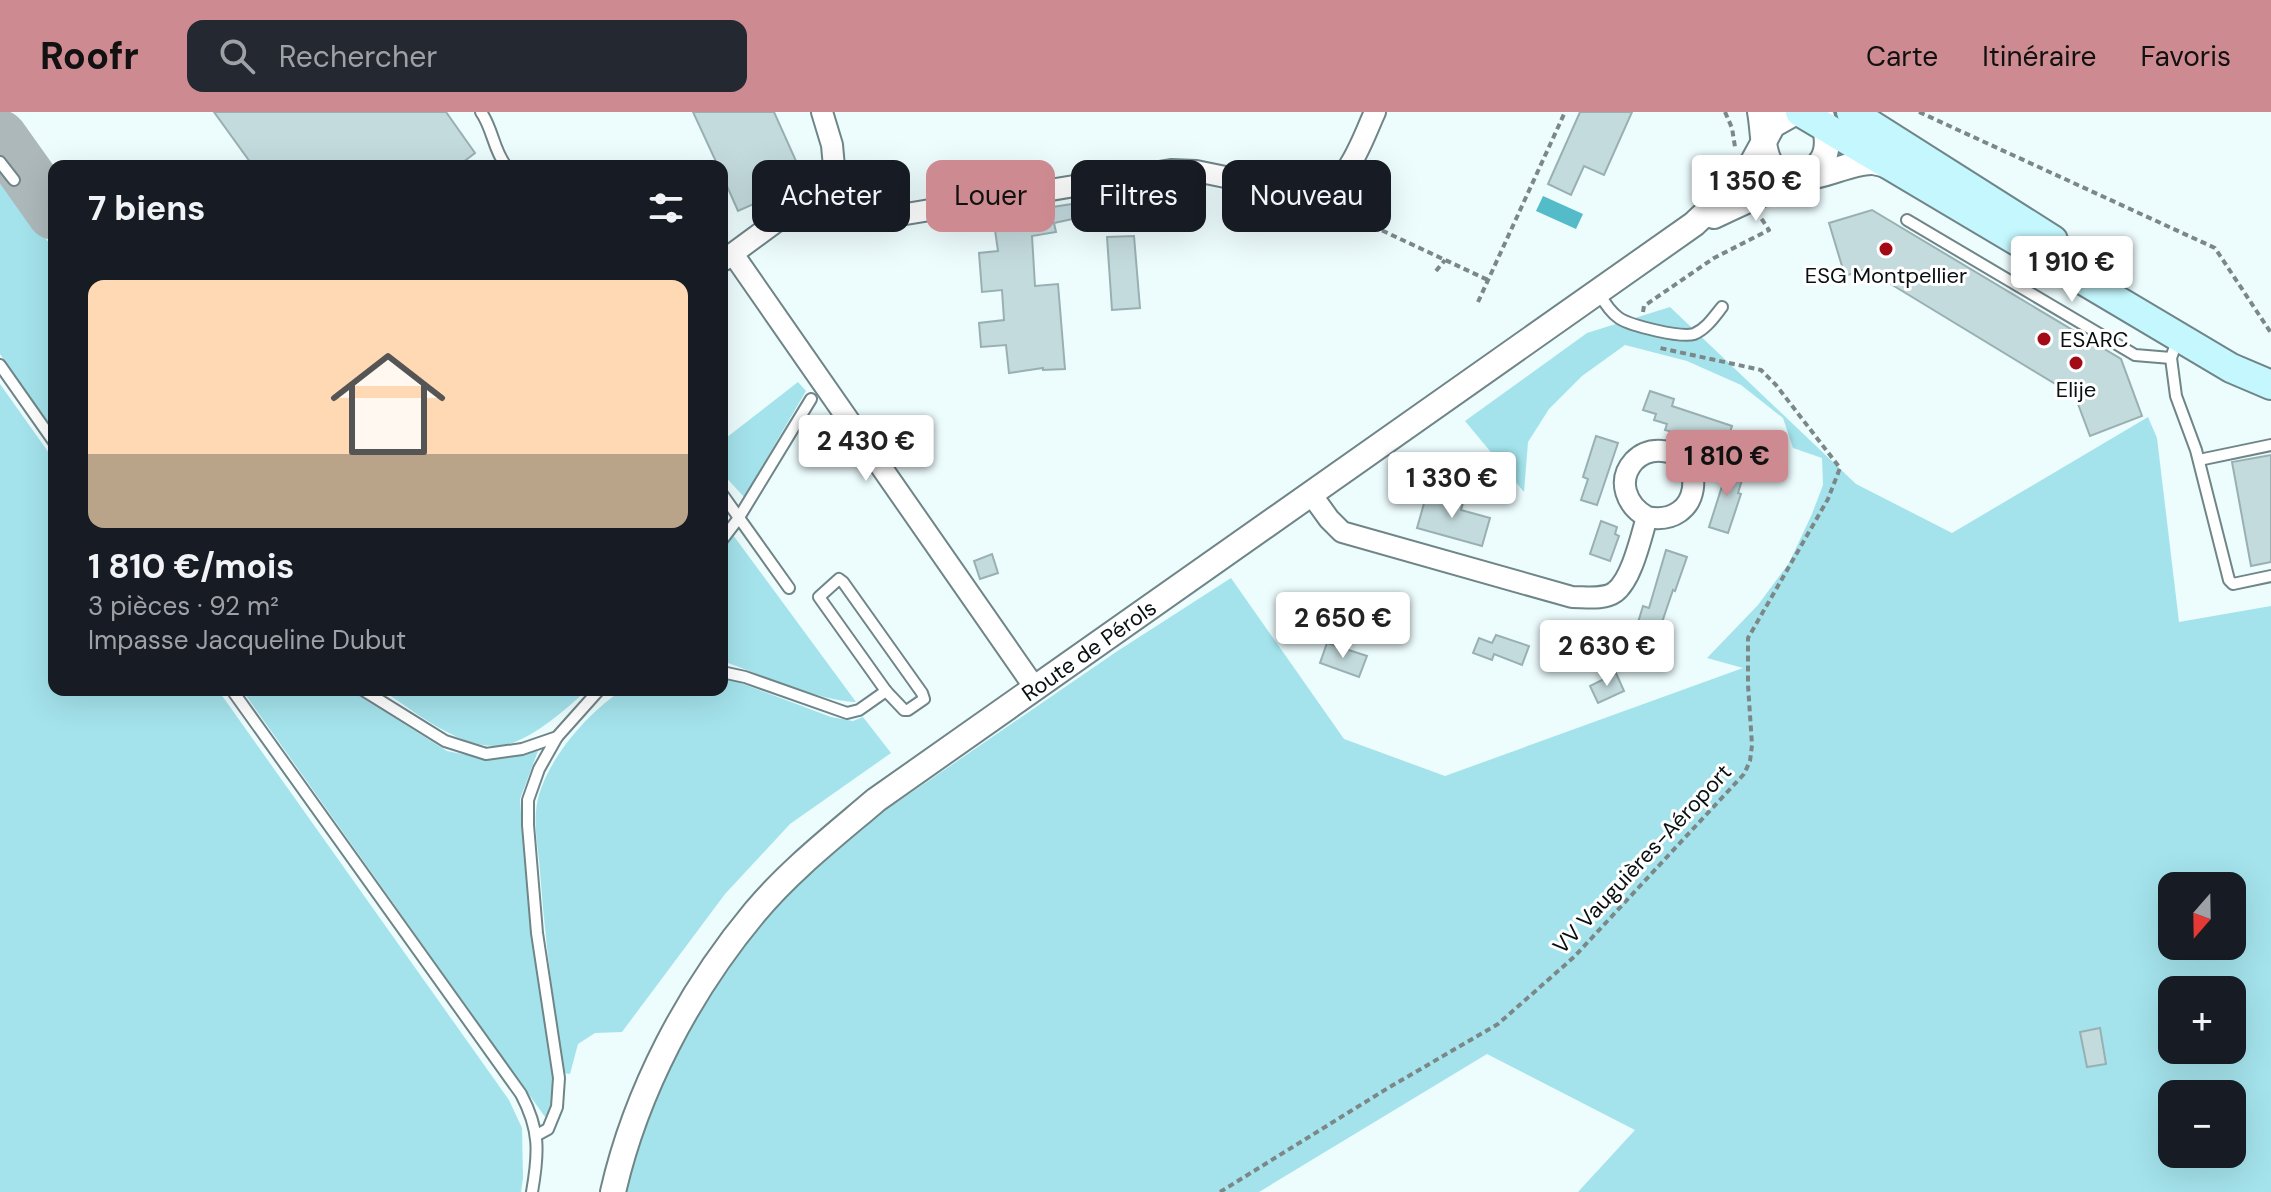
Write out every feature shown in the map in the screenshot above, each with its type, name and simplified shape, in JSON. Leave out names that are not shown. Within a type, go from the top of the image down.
[{"type":"main road","points":[[1851,112],[2221,343],[2271,366]]},
{"type":"main road","points":[[1813,115],[2175,347],[2271,385]]},
{"type":"street","points":[[822,112],[833,160]]},
{"type":"street","points":[[1352,160],[1375,112]]},
{"type":"street","points":[[1760,112],[1766,151],[1773,167],[1787,176],[1802,178],[1817,168],[1826,153],[1813,115]]},
{"type":"street","points":[[1765,138],[1778,120],[1813,115],[1846,121],[1948,181],[1976,192]]},
{"type":"street","name":"Route de Pérols","points":[[613,1192],[640,1107],[675,1030],[708,977],[756,911],[821,846],[876,800],[1694,224],[1745,176],[1765,138]]},
{"type":"street","name":"Route de Pérols","points":[[1694,224],[1802,178],[1871,162],[1899,170]]},
{"type":"street","points":[[910,213],[1171,170],[1222,175]]},
{"type":"street","points":[[728,257],[762,232]]},
{"type":"street","points":[[728,259],[1035,688]]},
{"type":"street","points":[[1311,494],[1342,532],[1572,597],[1595,598],[1614,593],[1625,582],[1647,517]]},
{"type":"lane","points":[[481,112],[491,125],[495,152],[501,160]]},
{"type":"lane","points":[[0,162],[14,180]]},
{"type":"lane","points":[[1907,220],[2135,355],[2175,347],[2176,396],[2199,460],[2229,580],[2233,584],[2271,576]]},
{"type":"lane","points":[[1597,292],[1619,318],[1686,336],[1697,333],[1707,325],[1722,307]]},
{"type":"lane","points":[[0,365],[48,433]]},
{"type":"lane","points":[[728,532],[811,399]]},
{"type":"lane","points":[[2199,460],[2271,445]]},
{"type":"lane","points":[[728,503],[789,588]]},
{"type":"lane","points":[[839,579],[924,699],[904,710],[886,691],[819,597],[839,579]]},
{"type":"lane","points":[[728,673],[847,713],[859,710],[886,691]]},
{"type":"lane","points":[[236,696],[521,1094],[533,1117],[537,1135],[539,1156],[532,1192]]},
{"type":"lane","points":[[373,696],[445,741],[486,754],[522,749],[557,737]]},
{"type":"lane","points":[[537,1135],[548,1129],[557,1107],[559,1078],[537,933],[528,800],[539,769],[557,737],[594,696]]},
{"type":"path","points":[[1478,302],[1565,112]]},
{"type":"path","points":[[1919,112],[2215,248],[2271,333]]},
{"type":"path","points":[[1385,232],[1488,280]]},
{"type":"path","points":[[1436,271],[1445,260]]},
{"type":"path","name":"VV Vauguières-Aéroport","points":[[1220,1192],[1498,1024],[1574,957],[1744,774],[1752,745],[1748,638],[1828,499],[1840,466],[1764,372],[1636,343],[1640,325]]},
{"type":"shaded area","points":[[0,174],[48,242],[48,422],[0,354]]},
{"type":"shaded area","points":[[1543,196],[1583,214],[1576,229],[1536,211]]},
{"type":"shaded area","points":[[1670,307],[1856,484],[1952,533],[2148,417],[2157,438],[2179,622],[2271,606],[2271,1192],[1578,1192],[1635,1130],[1487,1054],[1259,1192],[622,1192],[644,1125],[669,1064],[698,1009],[784,895],[886,810],[1116,652],[1231,578],[1344,739],[1445,776],[1743,668],[1707,658],[1758,605],[1789,563],[1823,485],[1822,458],[1793,448],[1783,418],[1741,385],[1687,361],[1625,345],[1582,376],[1549,409],[1528,442],[1524,492],[1465,421],[1587,333]]},
{"type":"shaded area","points":[[798,382],[806,391],[744,497],[728,480],[728,436]]},
{"type":"shaded area","points":[[0,384],[48,452],[48,696],[222,696],[509,1100],[522,1128],[523,1178],[521,1192],[0,1192]]},
{"type":"shaded area","points":[[733,535],[856,702],[808,692],[728,663],[728,542]]},
{"type":"shaded area","points":[[728,678],[831,717],[853,721],[863,717],[891,753],[790,824],[725,894],[622,1032],[595,1033],[578,1044],[570,1074],[563,1073],[547,948],[536,811],[539,794],[555,760],[580,727],[615,696],[728,696]]},
{"type":"shaded area","points":[[246,696],[360,696],[447,751],[486,759],[538,751],[520,799],[533,936],[554,1084],[552,1106],[545,1117]]},
{"type":"shaded area","points":[[391,696],[580,696],[527,737],[505,745],[473,743],[424,719]]},
{"type":"building","points":[[214,112],[446,112],[475,153],[466,160],[249,160]]},
{"type":"building","points":[[693,112],[774,112],[796,160],[752,160],[752,205],[738,211],[728,188],[728,160],[715,160]]},
{"type":"building","points":[[1580,112],[1632,112],[1604,175],[1584,166],[1571,195],[1548,184]]},
{"type":"building","points":[[1071,204],[1071,219],[1055,223],[1055,207]]},
{"type":"building","points":[[1872,210],[2121,359],[2142,416],[2090,436],[2075,396],[1866,269],[1845,276],[1829,223]]},
{"type":"building","points":[[1055,228],[1056,232],[1032,236],[1035,286],[1058,284],[1065,369],[1043,368],[1009,373],[1006,345],[981,347],[979,323],[1004,320],[1002,290],[982,292],[979,253],[998,251],[995,232],[1055,232]]},
{"type":"building","points":[[1134,236],[1140,308],[1112,310],[1107,237]]},
{"type":"building","points":[[1650,391],[1674,399],[1672,406],[1732,426],[1726,446],[1665,430],[1667,424],[1654,420],[1656,414],[1643,410]]},
{"type":"building","points":[[1596,436],[1618,443],[1597,505],[1581,500],[1588,479],[1583,477]]},
{"type":"building","points":[[2271,455],[2271,562],[2251,566],[2232,462]]},
{"type":"building","points":[[1723,462],[1745,470],[1728,533],[1709,527],[1724,480],[1718,478]]},
{"type":"building","points":[[1427,493],[1463,503],[1461,510],[1490,518],[1482,546],[1417,528]]},
{"type":"building","points":[[1601,521],[1617,527],[1615,534],[1619,536],[1610,561],[1590,554]]},
{"type":"building","points":[[1666,550],[1687,557],[1657,637],[1636,629],[1643,606],[1649,608]]},
{"type":"building","points":[[992,554],[998,573],[980,579],[974,561]]},
{"type":"building","points":[[1496,635],[1529,646],[1522,665],[1494,654],[1492,660],[1473,653],[1479,638],[1492,643]]},
{"type":"building","points":[[1327,643],[1367,656],[1359,677],[1320,663]]},
{"type":"building","points":[[1616,673],[1624,691],[1598,703],[1590,686]]},
{"type":"building","points":[[2100,1028],[2106,1064],[2087,1067],[2080,1032]]},
{"type":"taxiway","points":[[0,137],[48,205]]},
{"type":"place","name":"ESG Montpellier","points":[[1886,249]]},
{"type":"place","name":"ESARC","points":[[2044,339]]},
{"type":"place","name":"Elije","points":[[2076,363]]}]
